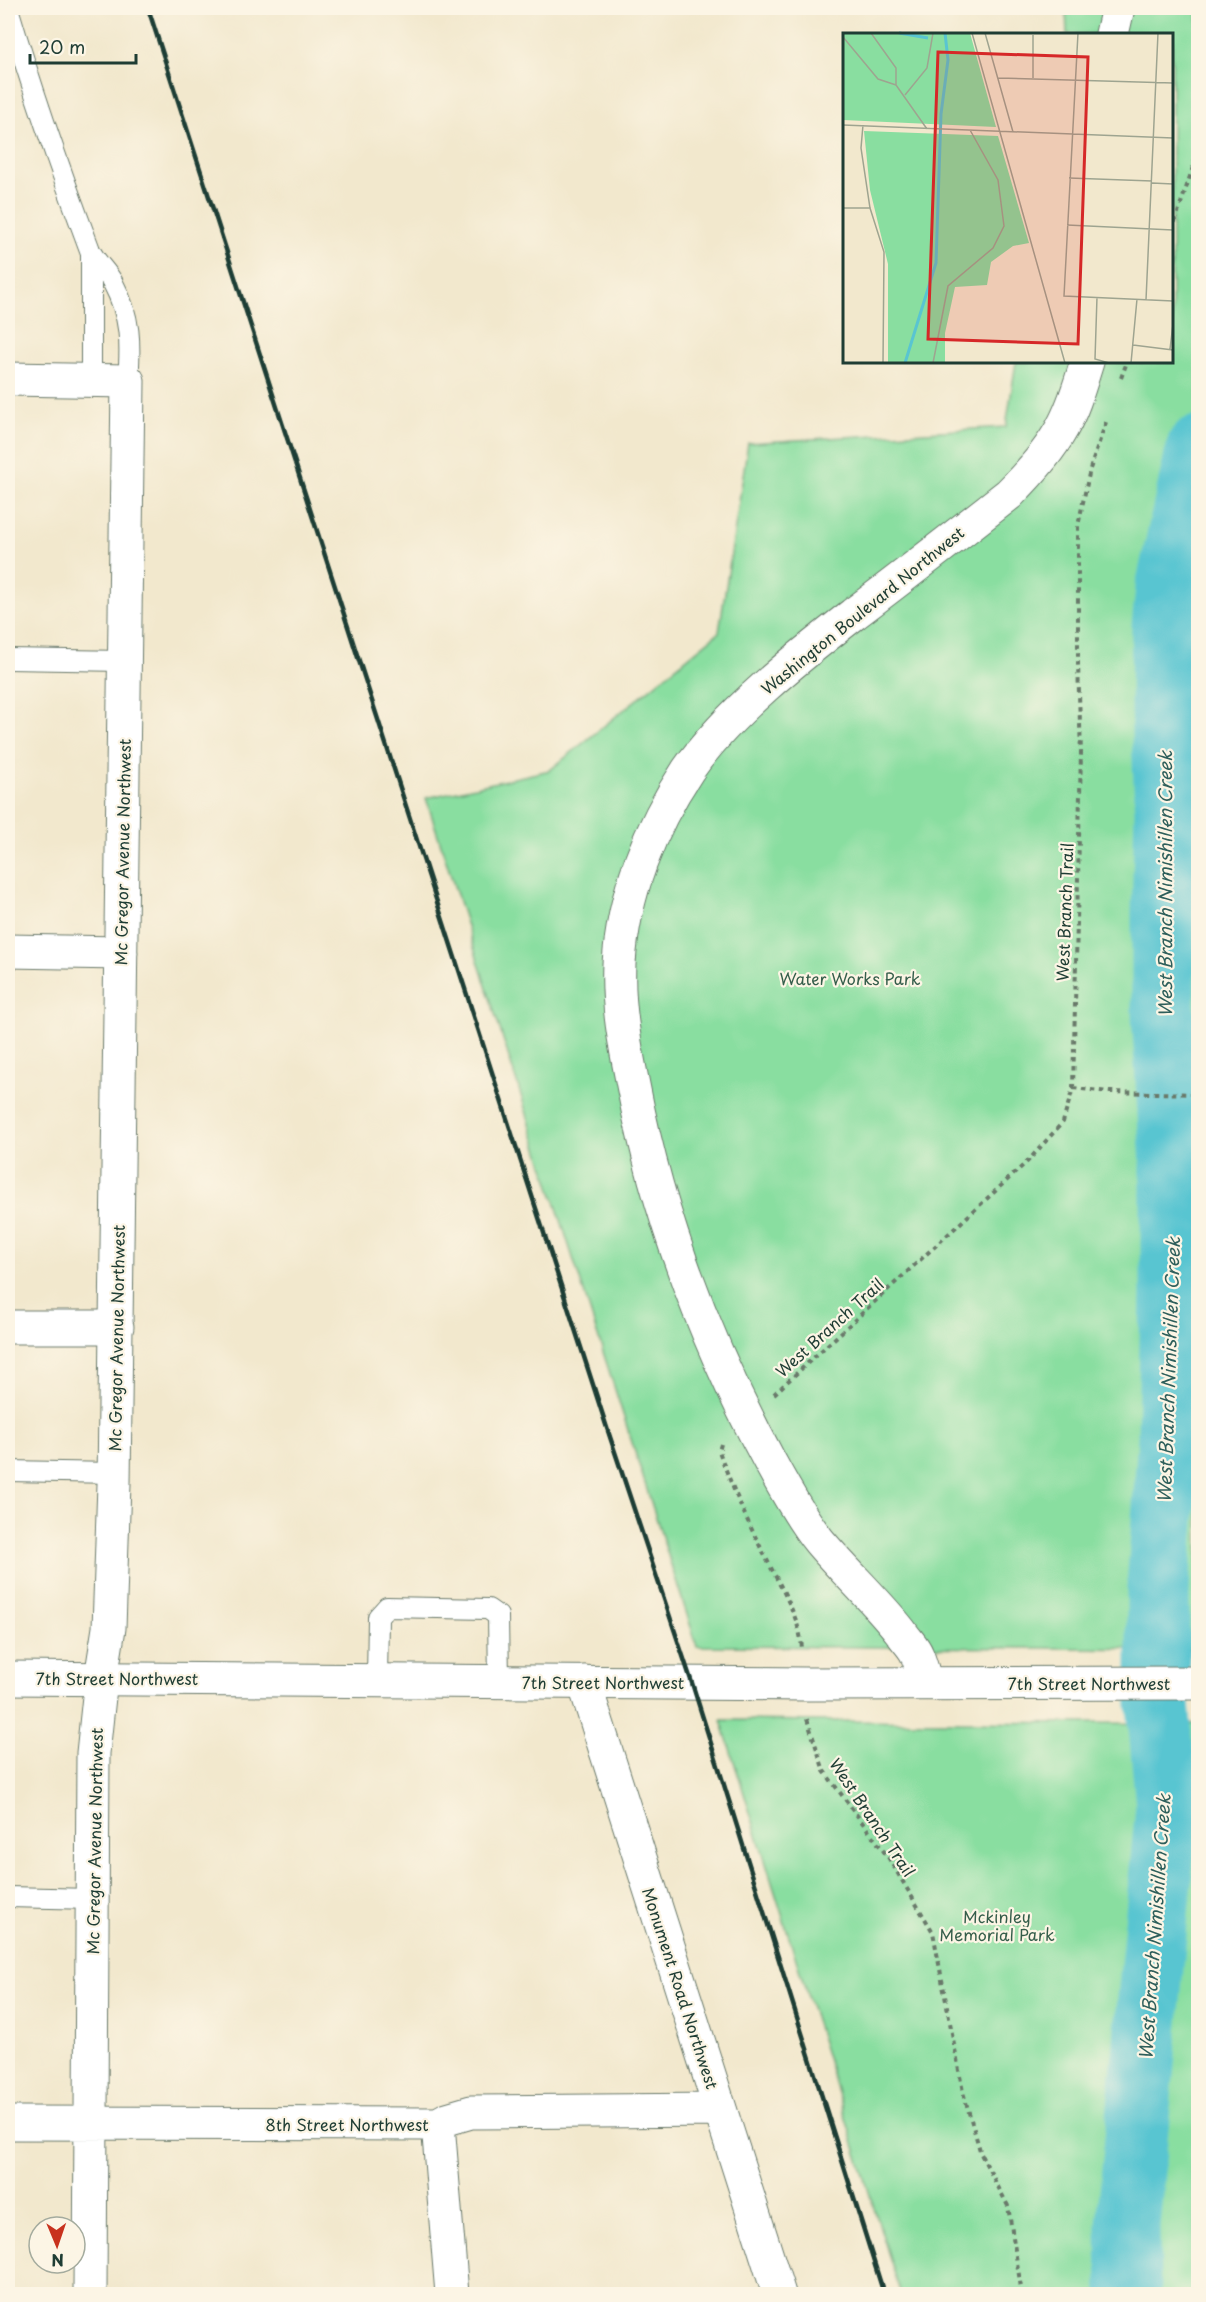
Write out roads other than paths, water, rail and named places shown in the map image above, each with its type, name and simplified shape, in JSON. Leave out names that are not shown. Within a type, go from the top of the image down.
[{"type":"street","points":[[1112,33],[1118,8]]},
{"type":"street","name":"Washington Boulevard Northwest","points":[[926,1683],[917,1653],[891,1619],[817,1539],[772,1466],[746,1416],[692,1289],[661,1201],[641,1129],[622,1029],[619,966],[624,925],[640,864],[652,833],[689,770],[711,742],[757,694],[818,642],[1009,494],[1029,474],[1062,430],[1074,404],[1087,363]]},
{"type":"street","points":[[8,379],[128,381]]},
{"type":"street","name":"Mc Gregor Avenue Northwest","points":[[90,2295],[93,1753],[109,1628],[117,1327],[128,381]]},
{"type":"street","points":[[8,951],[121,952]]},
{"type":"street","points":[[8,1327],[117,1327]]},
{"type":"street","name":"7th Street Northwest","points":[[8,1678],[805,1684],[1198,1683]]},
{"type":"street","name":"Monument Road Northwest","points":[[584,1682],[779,2295]]},
{"type":"street","name":"8th Street Northwest","points":[[8,2122],[438,2124],[471,2112],[720,2110]]},
{"type":"street","points":[[438,2124],[452,2295]]},
{"type":"lane","points":[[9,8],[91,254],[91,380]]},
{"type":"lane","points":[[91,254],[113,282],[125,312],[131,346],[128,381]]},
{"type":"lane","points":[[8,659],[124,661]]},
{"type":"lane","points":[[8,1471],[114,1473]]},
{"type":"lane","points":[[377,1680],[378,1617],[387,1607],[488,1609],[498,1616],[499,1681]]},
{"type":"lane","points":[[8,1897],[92,1899]]},
{"type":"waterway","name":"West Branch Nimishillen Creek","points":[[1129,2294],[1128,2225],[1167,1806],[1158,1704],[1158,1588],[1169,1439],[1172,1291],[1172,1165],[1163,1013],[1166,812],[1162,704],[1163,627],[1167,588],[1198,447]]},
{"type":"railway","points":[[148,8],[607,1428],[692,1683],[884,2294]]},
{"type":"park label","name":"Water Works Park","points":[[850,978]]},
{"type":"park label","name":"Mckinley Memorial Park","points":[[997,1925]]}]
